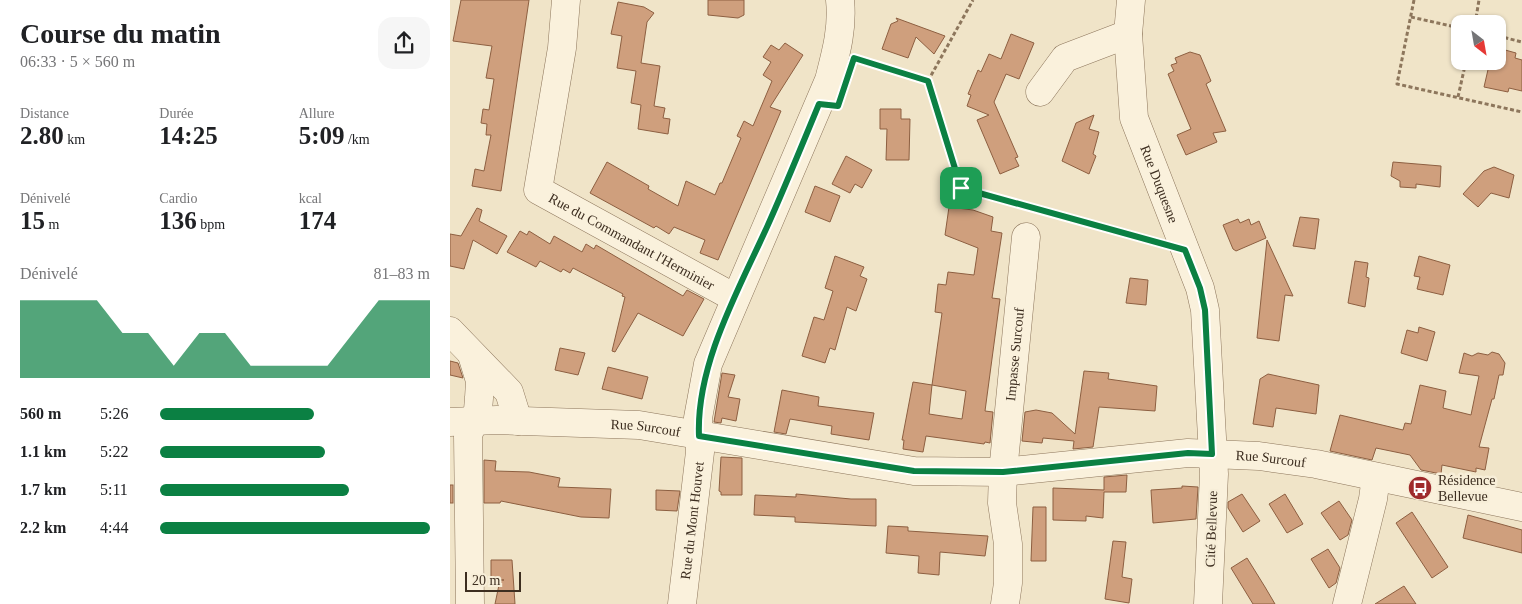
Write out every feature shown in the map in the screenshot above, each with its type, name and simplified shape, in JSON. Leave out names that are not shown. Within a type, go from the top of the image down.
[{"type":"street","name":"Rue du Commandant l'Herminier","points":[[566,0],[562,48],[538,190],[735,298]]},
{"type":"street","name":"Rue du Mont Houvet","points":[[682,604],[698,470],[698,418],[708,364],[829,80],[840,37],[842,16],[840,0]]},
{"type":"street","name":"Rue Duquesne","points":[[1131,0],[1128,34],[1134,118],[1200,288],[1205,310],[1212,454]]},
{"type":"street","points":[[1040,92],[1066,58],[1128,34]]},
{"type":"street","name":"Impasse Surcouf","points":[[1005,604],[1008,583],[1008,544],[1002,503],[1003,472],[1026,237]]},
{"type":"street","points":[[450,331],[472,355],[491,370],[509,392],[518,421]]},
{"type":"street","points":[[470,604],[468,435],[461,421],[478,410],[480,381],[472,355]]},
{"type":"street","name":"Rue Surcouf","points":[[461,421],[639,425],[914,471],[1003,472],[1188,453],[1259,456],[1316,464],[1522,507]]},
{"type":"street","name":"Cité Bellevue","points":[[1208,604],[1212,454]]},
{"type":"street","points":[[1347,604],[1373,499],[1376,477]]},
{"type":"path","points":[[973,0],[928,81],[961,188],[1185,250]]},
{"type":"path","points":[[1414,0],[1398,84],[1522,112]]},
{"type":"path","points":[[1476,15],[1479,0]]},
{"type":"path","points":[[1411,17],[1451,26]]},
{"type":"path","points":[[1506,38],[1522,42]]},
{"type":"path","points":[[854,58],[928,81]]},
{"type":"path","points":[[1458,97],[1464,70]]},
{"type":"building","points":[[461,0],[529,0],[501,191],[472,186],[475,169],[484,171],[491,135],[486,135],[487,124],[481,123],[483,109],[489,110],[494,79],[486,78],[492,46],[453,41]]},
{"type":"building","points":[[708,0],[744,0],[744,15],[738,18],[708,15]]},
{"type":"building","points":[[618,2],[644,7],[654,13],[647,22],[641,63],[660,66],[654,106],[665,108],[663,118],[670,119],[668,134],[638,129],[641,105],[631,103],[636,71],[617,68],[622,36],[611,34]]},
{"type":"building","points":[[896,18],[945,36],[934,54],[916,37],[908,58],[882,49],[891,24],[898,21]]},
{"type":"building","points":[[1011,34],[1034,43],[1019,79],[1006,74],[994,102],[1018,157],[1015,158],[1019,166],[1000,174],[977,120],[989,115],[967,106],[971,95],[968,94],[978,70],[981,72],[989,54],[1001,59]]},
{"type":"building","points":[[785,43],[803,55],[770,107],[781,111],[718,260],[700,253],[705,240],[674,227],[669,234],[656,226],[654,228],[590,193],[607,162],[649,186],[648,189],[678,206],[686,181],[715,195],[741,138],[737,136],[744,121],[753,126],[772,81],[763,75],[771,62],[763,57],[771,45],[779,50]]},
{"type":"building","points":[[1506,50],[1516,53],[1515,58],[1522,60],[1522,91],[1509,88],[1508,92],[1484,87],[1488,70],[1506,70]]},
{"type":"building","points":[[1190,52],[1200,55],[1211,81],[1206,84],[1226,131],[1213,133],[1217,142],[1186,155],[1177,135],[1191,129],[1168,74],[1174,71],[1171,65],[1177,63],[1175,58]]},
{"type":"building","points":[[880,109],[901,109],[901,119],[910,119],[909,160],[886,160],[887,129],[880,129]]},
{"type":"building","points":[[1094,115],[1089,129],[1099,132],[1093,154],[1096,156],[1089,174],[1062,161],[1076,123]]},
{"type":"building","points":[[846,156],[872,170],[862,188],[855,184],[850,193],[832,184]]},
{"type":"building","points":[[1393,162],[1441,166],[1440,187],[1416,184],[1416,188],[1400,187],[1400,181],[1391,176]]},
{"type":"building","points":[[1494,167],[1514,175],[1509,198],[1491,193],[1478,207],[1463,194],[1484,171]]},
{"type":"building","points":[[815,186],[840,196],[830,222],[805,212]]},
{"type":"building","points":[[949,207],[973,210],[993,217],[991,231],[1002,233],[992,298],[1000,299],[985,411],[993,412],[990,443],[985,442],[984,444],[926,436],[923,452],[903,449],[904,440],[902,440],[913,382],[932,385],[942,313],[935,312],[938,284],[946,285],[948,272],[974,275],[978,248],[945,235]],"holes":[[[932,385],[966,391],[962,419],[929,414]]]},
{"type":"building","points":[[477,208],[482,210],[479,221],[507,236],[497,254],[473,240],[464,269],[450,266],[450,234],[461,236]]},
{"type":"building","points":[[1300,217],[1319,219],[1315,249],[1293,246]]},
{"type":"building","points":[[1238,219],[1240,223],[1249,219],[1251,225],[1259,221],[1266,238],[1236,251],[1233,249],[1223,225]]},
{"type":"building","points":[[520,231],[527,235],[529,231],[550,244],[554,236],[582,252],[586,244],[594,249],[596,245],[683,296],[687,290],[704,299],[683,336],[638,313],[615,352],[612,351],[625,297],[622,296],[623,294],[573,268],[570,273],[563,269],[561,272],[540,261],[536,267],[507,252]]},
{"type":"building","points":[[1267,240],[1293,296],[1285,295],[1279,341],[1257,338]]},
{"type":"building","points":[[835,256],[864,267],[860,276],[867,279],[856,311],[847,307],[835,350],[830,348],[825,363],[802,356],[814,317],[824,320],[833,291],[825,288]]},
{"type":"building","points":[[1419,256],[1450,265],[1443,295],[1417,289],[1420,277],[1414,276]]},
{"type":"building","points":[[1355,261],[1368,263],[1366,277],[1369,278],[1365,307],[1348,303]]},
{"type":"building","points":[[1130,278],[1148,280],[1146,305],[1126,303]]},
{"type":"building","points":[[1419,327],[1435,332],[1427,361],[1401,353],[1407,330],[1418,333]]},
{"type":"building","points":[[560,348],[585,353],[578,375],[555,370]]},
{"type":"building","points":[[1492,352],[1499,354],[1505,363],[1503,375],[1499,375],[1494,399],[1492,399],[1479,447],[1489,448],[1485,470],[1476,468],[1476,472],[1442,465],[1441,474],[1421,470],[1410,455],[1376,448],[1372,460],[1330,451],[1340,415],[1403,430],[1405,423],[1411,424],[1420,385],[1446,391],[1443,408],[1471,415],[1479,376],[1459,373],[1464,353],[1472,356],[1478,353],[1488,355]]},
{"type":"building","points":[[450,361],[458,363],[463,378],[450,375]]},
{"type":"building","points":[[608,367],[648,377],[642,399],[602,389]]},
{"type":"building","points":[[1084,371],[1109,373],[1108,379],[1157,386],[1155,411],[1099,407],[1093,447],[1073,449],[1074,441],[1043,438],[1042,443],[1022,441],[1025,412],[1036,410],[1052,413],[1075,434]]},
{"type":"building","points":[[722,373],[735,375],[728,397],[740,399],[736,421],[722,418],[721,423],[714,422]]},
{"type":"building","points":[[1268,374],[1319,385],[1316,414],[1276,408],[1273,427],[1253,424],[1260,379]]},
{"type":"building","points":[[782,390],[819,397],[818,406],[874,413],[869,440],[831,434],[832,426],[790,419],[786,434],[774,432]]},
{"type":"building","points":[[721,457],[742,458],[742,495],[721,495],[719,491]]},
{"type":"building","points":[[484,460],[496,461],[495,471],[529,472],[560,478],[558,487],[611,489],[609,518],[581,517],[501,501],[500,503],[484,503]]},
{"type":"building","points":[[1127,475],[1126,492],[1104,492],[1103,518],[1086,516],[1086,521],[1053,520],[1053,488],[1104,490],[1104,477]]},
{"type":"building","points":[[450,485],[453,485],[453,503],[450,503]]},
{"type":"building","points":[[1182,486],[1198,487],[1196,519],[1153,523],[1151,490],[1182,488]]},
{"type":"building","points":[[656,490],[680,491],[677,511],[656,510]]},
{"type":"building","points":[[796,494],[851,499],[876,499],[876,526],[795,522],[795,517],[754,515],[755,495],[796,497]]},
{"type":"building","points":[[1242,494],[1260,521],[1243,532],[1228,508],[1228,502]]},
{"type":"building","points":[[1285,494],[1303,524],[1287,533],[1269,504]]},
{"type":"building","points":[[1339,501],[1352,520],[1348,535],[1340,540],[1321,513]]},
{"type":"building","points":[[1033,507],[1046,507],[1046,561],[1031,561]]},
{"type":"building","points":[[1412,512],[1448,567],[1432,578],[1396,523]]},
{"type":"building","points":[[1468,515],[1522,530],[1522,553],[1463,538]]},
{"type":"building","points":[[888,526],[908,527],[908,531],[988,536],[985,556],[940,552],[939,575],[918,573],[919,556],[886,553]]},
{"type":"building","points":[[1113,541],[1126,542],[1122,577],[1132,579],[1129,603],[1105,599]]},
{"type":"building","points":[[1328,549],[1340,568],[1336,583],[1329,588],[1311,559]]},
{"type":"building","points":[[1247,558],[1275,604],[1253,604],[1231,568]]},
{"type":"building","points":[[491,560],[512,560],[515,604],[495,604],[500,580],[491,580]]},
{"type":"building","points":[[1404,586],[1416,604],[1375,604]]},
{"type":"place","name":"Résidence Bellevue","points":[[1420,488]]},
{"type":"route","points":[[854,58],[928,81],[961,188],[1185,250],[1200,288],[1205,310],[1212,454],[1188,453],[1003,472],[914,471],[699,436],[698,418],[708,364],[735,298],[775,210],[819,104],[838,106],[854,58]]}]
